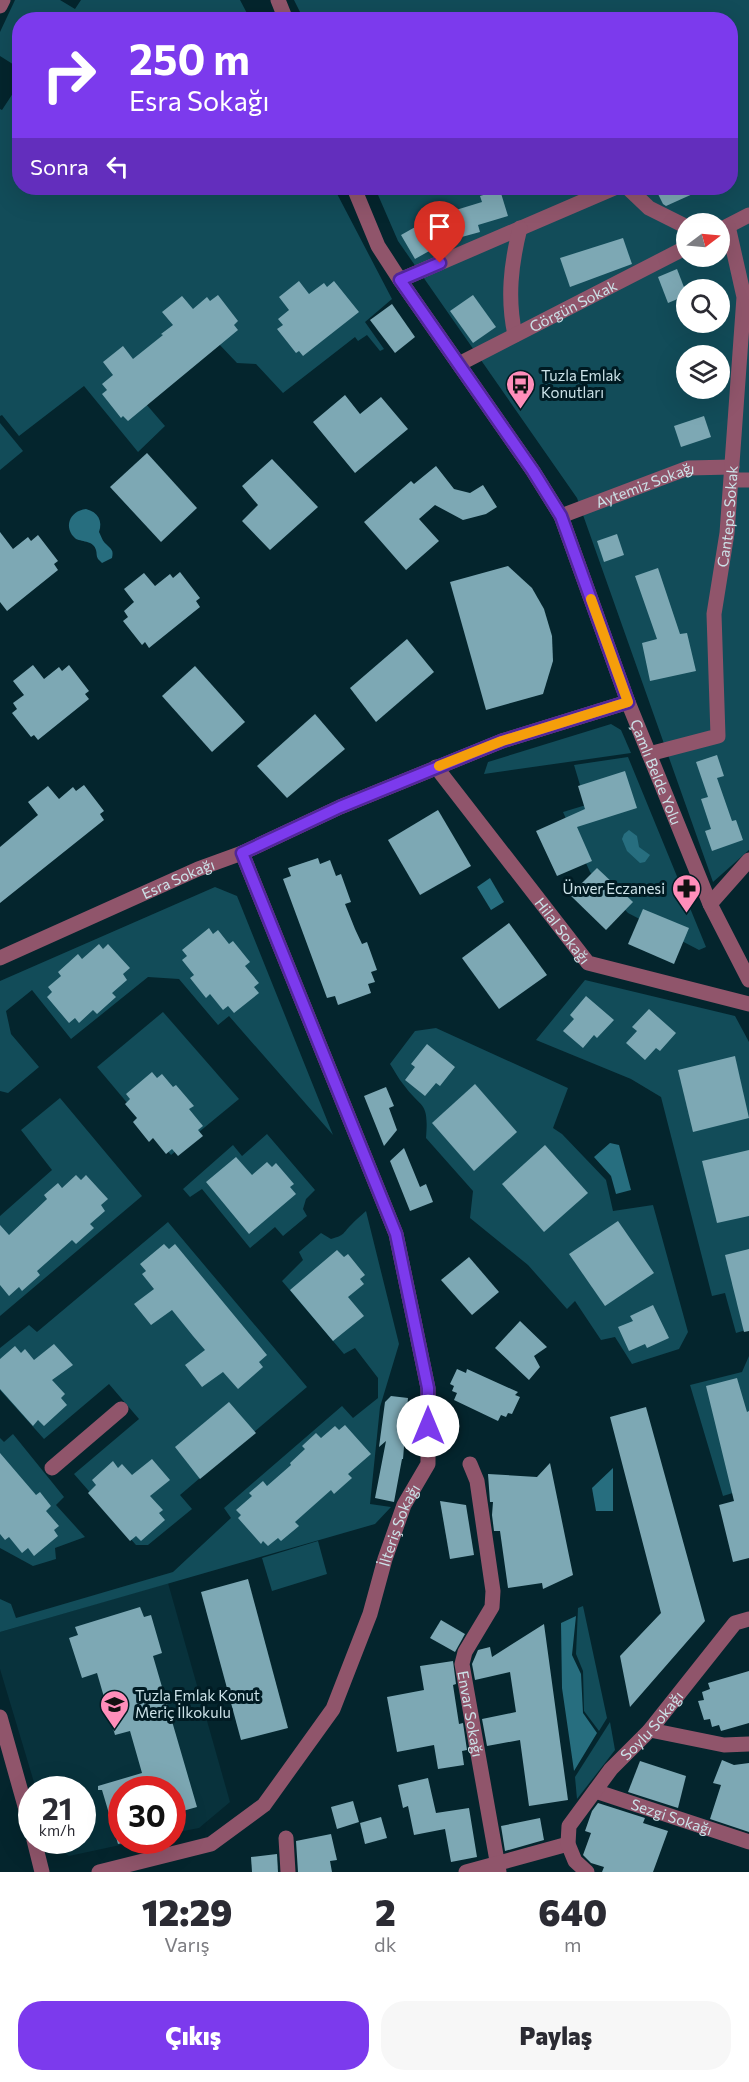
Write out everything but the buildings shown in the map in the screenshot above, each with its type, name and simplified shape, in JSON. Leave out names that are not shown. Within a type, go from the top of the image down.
[{"type":"street","points":[[0,6],[3,0]]},
{"type":"street","name":"Çamlı Belde Yolu","points":[[357,195],[378,246],[533,471],[561,516],[649,754],[710,904],[749,980]]},
{"type":"street","points":[[400,280],[598,195]]},
{"type":"street","points":[[635,195],[649,208],[676,222]]},
{"type":"street","points":[[730,225],[749,215]]},
{"type":"street","points":[[515,335],[511,315],[510,286],[512,258],[520,228]]},
{"type":"street","name":"Cantepe Sokak","points":[[649,754],[718,736],[714,669],[714,614],[727,533],[744,297],[730,249]]},
{"type":"street","name":"Görgün Sokak","points":[[459,364],[676,253]]},
{"type":"street","name":"Aytemiz Sokağı","points":[[561,516],[688,468],[732,474],[749,480]]},
{"type":"street","name":"Esra Sokağı","points":[[0,958],[198,869],[242,853],[340,807],[436,767],[502,741],[628,702]]},
{"type":"street","name":"Hilal Sokağı","points":[[436,767],[588,963],[749,1004]]},
{"type":"street","name":"İlteriş Sokağı","points":[[99,1872],[211,1844],[264,1805],[333,1708],[370,1614],[385,1559],[404,1505],[428,1464],[428,1388],[396,1234],[242,853]]},
{"type":"street","points":[[710,904],[749,860]]},
{"type":"street","points":[[52,1468],[121,1409]]},
{"type":"street","name":"Envar Sokağı","points":[[470,1464],[477,1481],[493,1591],[492,1607],[465,1652],[462,1664],[498,1868]]},
{"type":"street","name":"Soylu Sokağı","points":[[568,1844],[569,1826],[611,1769],[650,1730],[735,1623],[749,1619]]},
{"type":"street","points":[[0,1717],[18,1781]]},
{"type":"street","points":[[650,1730],[724,1745],[749,1744]]},
{"type":"street","name":"Sezgi Sokağı","points":[[595,1791],[749,1842]]},
{"type":"street","points":[[286,1838],[288,1872]]},
{"type":"street","points":[[466,1872],[498,1868],[568,1844],[575,1861],[587,1872]]},
{"type":"street","points":[[38,1854],[42,1872]]},
{"type":"shaded area","points":[[15,0],[60,0],[75,9],[81,0],[240,0],[246,12],[12,12],[12,64],[0,56],[0,32]]},
{"type":"shaded area","points":[[294,0],[749,0],[749,850],[713,882],[577,498],[398,241],[378,195],[738,195],[738,12],[300,12]]},
{"type":"shaded area","points":[[12,95],[12,195],[338,195],[392,299],[365,322],[384,349],[380,351],[367,335],[358,341],[355,337],[283,393],[256,364],[237,363],[218,343],[146,404],[165,426],[138,452],[84,386],[19,436],[2,415],[0,416],[0,109],[2,110]]},
{"type":"shaded area","points":[[0,423],[23,451],[0,470]]},
{"type":"shaded area","points":[[86,509],[94,512],[98,517],[99,532],[112,551],[112,558],[102,563],[97,558],[95,547],[88,542],[76,539],[70,530],[72,516]]},
{"type":"shaded area","points":[[611,724],[621,730],[631,753],[484,774],[488,762]]},
{"type":"shaded area","points":[[628,757],[706,947],[699,950],[628,913],[590,872],[563,812],[586,805],[574,765]]},
{"type":"shaded area","points":[[629,830],[637,836],[639,847],[650,855],[645,862],[640,863],[627,851],[622,839]]},
{"type":"shaded area","points":[[490,878],[504,902],[491,910],[477,887]]},
{"type":"shaded area","points":[[215,887],[237,896],[333,1135],[229,1016],[218,1025],[179,979],[148,977],[71,1039],[32,990],[6,1011],[11,1034],[39,1067],[8,1093],[0,1091],[0,981]]},
{"type":"shaded area","points":[[585,980],[735,1016],[749,1042],[749,1329],[736,1333],[725,1293],[712,1296],[661,1097],[631,1079],[536,1040]]},
{"type":"shaded area","points":[[163,1012],[239,1099],[171,1155],[97,1067]]},
{"type":"shaded area","points":[[436,1028],[568,1088],[553,1128],[562,1134],[606,1180],[613,1211],[653,1205],[688,1332],[679,1349],[632,1364],[615,1337],[601,1340],[575,1301],[567,1309],[528,1265],[470,1218],[473,1191],[426,1138],[427,1126],[423,1106],[401,1082],[390,1064],[415,1031]]},
{"type":"shaded area","points":[[60,1098],[142,1196],[0,1316],[0,1216],[52,1170],[21,1130]]},
{"type":"shaded area","points":[[267,1134],[315,1190],[306,1199],[303,1209],[307,1216],[283,1236],[275,1227],[250,1248],[202,1189],[190,1197],[183,1189],[233,1145],[242,1156]]},
{"type":"shaded area","points":[[610,1143],[619,1145],[631,1190],[616,1194],[611,1176],[594,1157]]},
{"type":"shaded area","points":[[366,1211],[399,1344],[380,1407],[370,1504],[391,1507],[375,1524],[0,1632],[0,1599],[11,1604],[16,1618],[173,1572],[231,1518],[224,1508],[342,1406],[353,1418],[378,1398],[378,1378],[355,1348],[344,1354],[282,1281],[303,1260],[299,1252],[321,1233],[331,1239],[339,1236]]},
{"type":"shaded area","points":[[168,1222],[307,1387],[180,1495],[192,1509],[148,1545],[136,1545],[74,1474],[139,1419],[109,1384],[44,1439],[0,1390],[0,1348],[29,1325],[37,1332]]},
{"type":"shaded area","points":[[749,1356],[749,1488],[723,1496],[690,1385],[742,1372]]},
{"type":"shaded area","points":[[13,1434],[64,1497],[56,1505],[85,1537],[55,1548],[56,1559],[33,1566],[0,1548],[0,1438],[4,1442]]},
{"type":"shaded area","points":[[613,1468],[613,1511],[596,1511],[592,1488]]},
{"type":"shaded area","points":[[318,1541],[327,1574],[272,1591],[262,1558]]},
{"type":"shaded area","name":"Tuzla Emlak Konut Meriç İlkokulu","points":[[168,1583],[230,1802],[199,1828],[186,1830],[186,1776],[108,1776],[108,1848],[96,1850],[96,1776],[32,1776],[0,1669],[0,1632]]},
{"type":"shaded area","points":[[583,1606],[607,1718],[599,1731],[584,1711],[583,1671],[576,1654],[578,1608]]},
{"type":"shaded area","points":[[576,1616],[572,1655],[581,1674],[583,1713],[597,1733],[574,1771],[562,1688],[561,1623]]},
{"type":"shaded area","points":[[610,1722],[615,1750],[577,1799],[575,1777]]},
{"type":"slow traffic","points":[[439,766],[502,741],[628,702],[591,599]]},
{"type":"place","name":"Tuzla Emlak Konutları","points":[[520,410]]},
{"type":"place","name":"Ünver Eczanesi","points":[[686,914]]},
{"type":"place","name":"Tuzla Emlak Konut Meriç İlkokulu","points":[[114,1730]]},
{"type":"route","points":[[428,1426],[428,1388],[396,1234],[242,853],[340,807],[502,741],[628,702],[561,516],[533,471],[400,280],[440,263]]}]
